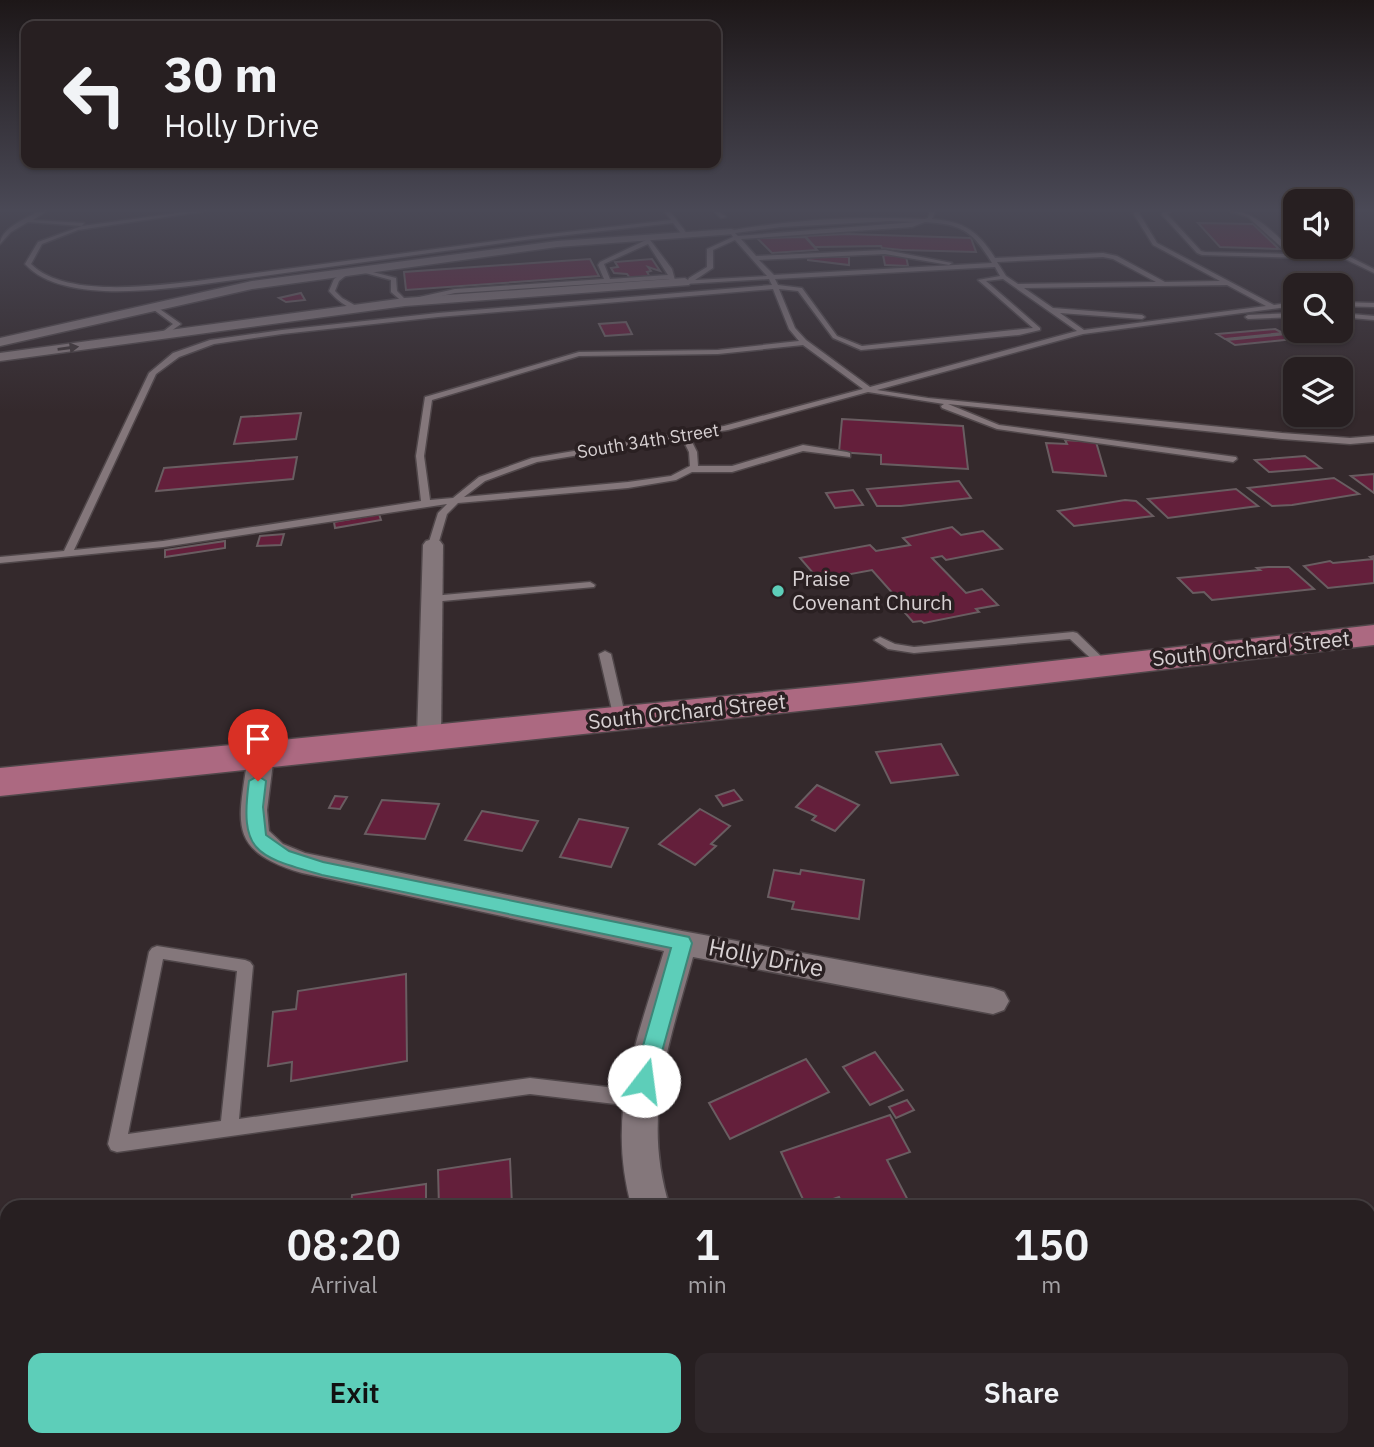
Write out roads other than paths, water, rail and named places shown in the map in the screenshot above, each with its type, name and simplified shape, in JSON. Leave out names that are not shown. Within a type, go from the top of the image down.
[{"type":"main road","name":"South Orchard Street","points":[[0,782],[620,719],[1374,635]]},
{"type":"street","points":[[0,342],[252,285],[311,278]]},
{"type":"street","points":[[0,357],[405,302],[676,281]]},
{"type":"street","name":"South 34th Street","points":[[429,738],[433,545]]},
{"type":"street","name":"Holly Drive","points":[[261,755],[254,827],[257,837],[265,846],[283,856],[322,869],[682,943],[993,1001]]},
{"type":"street","points":[[648,1200],[638,1161],[637,1122],[682,943]]},
{"type":"lane","points":[[45,278],[94,287],[168,286],[231,278]]},
{"type":"lane","points":[[340,278],[332,290],[334,295],[356,308]]},
{"type":"lane","points":[[388,278],[394,279],[394,292],[405,302],[455,291],[608,281],[742,278]]},
{"type":"lane","points":[[674,278],[676,281]]},
{"type":"lane","points":[[676,281],[685,278]]},
{"type":"lane","points":[[772,278],[792,329],[808,346],[871,391],[928,400],[1282,436],[1350,441],[1374,439]]},
{"type":"lane","points":[[67,554],[153,373],[176,355],[213,342],[333,325],[775,286],[800,289],[835,337],[861,348],[1038,329],[981,280],[1000,278]]},
{"type":"lane","points":[[1005,278],[1083,332]]},
{"type":"lane","points":[[1152,278],[1167,286]]},
{"type":"lane","points":[[1216,278],[1271,306]]},
{"type":"lane","points":[[1016,286],[1167,286],[1226,283]]},
{"type":"lane","points":[[1353,304],[1374,305]]},
{"type":"lane","points":[[1169,319],[1283,305]]},
{"type":"lane","points":[[152,306],[178,324],[162,335]]},
{"type":"lane","points":[[1052,310],[1169,319],[1283,315]]},
{"type":"lane","points":[[1353,316],[1374,318]]},
{"type":"lane","name":"South 34th Street","points":[[433,545],[438,524],[453,502],[482,479],[535,460],[685,436],[871,391],[1083,332],[1169,319]]},
{"type":"lane","points":[[1029,331],[1054,340]]},
{"type":"lane","points":[[835,344],[846,342]]},
{"type":"lane","points":[[426,503],[419,456],[428,399],[579,355],[718,352],[823,346]]},
{"type":"lane","points":[[928,400],[997,427],[1125,442],[1199,456],[1233,459]]},
{"type":"lane","points":[[0,560],[163,544],[426,503],[628,485],[673,478],[694,467],[693,452],[685,436]]},
{"type":"lane","points":[[690,470],[732,469],[803,447],[847,454]]},
{"type":"lane","points":[[432,599],[590,585]]},
{"type":"lane","points":[[880,640],[892,648],[914,650],[1073,635],[1106,666]]},
{"type":"lane","points":[[605,654],[620,719]]},
{"type":"lane","points":[[229,1128],[245,966],[157,952],[117,1144],[530,1086],[641,1099]]},
{"type":"place","name":"Praise Covenant Church","points":[[778,591]]}]
